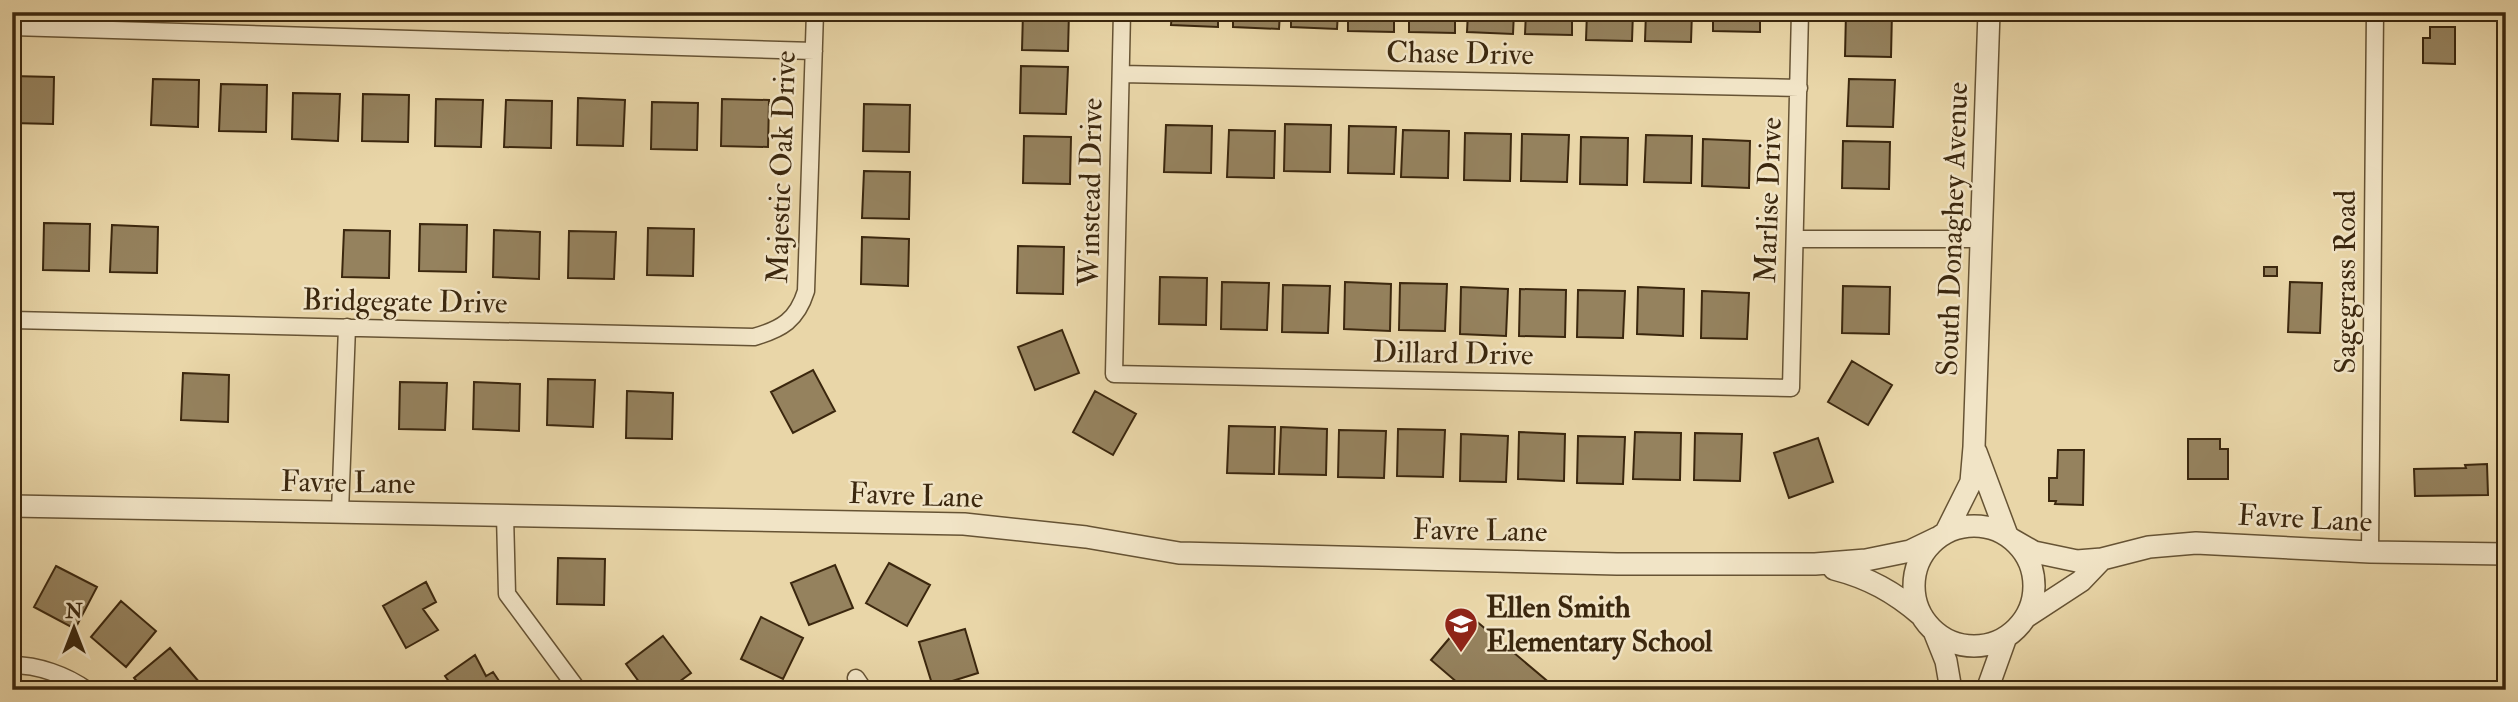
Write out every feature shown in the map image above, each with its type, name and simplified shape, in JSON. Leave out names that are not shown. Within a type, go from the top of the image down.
[{"type":"street","name":"Majestic Oak Drive","points":[[793,321],[806,291],[815,12]]},
{"type":"street","name":"Winstead Drive","points":[[1114,374],[1122,12]]},
{"type":"street","name":"Marlise Drive","points":[[1791,388],[1800,12]]},
{"type":"street","name":"South Donaghey Avenue","points":[[1942,535],[1971,482],[1983,239],[1989,12]]},
{"type":"street","name":"Sagegrass Road","points":[[2370,552],[2375,12]]},
{"type":"street","points":[[12,27],[814,51]]},
{"type":"street","name":"Chase Drive","points":[[1121,74],[1799,88]]},
{"type":"street","points":[[1795,239],[1983,239]]},
{"type":"street","name":"Bridgegate Drive","points":[[12,320],[754,337],[793,321]]},
{"type":"street","points":[[340,512],[346,327]]},
{"type":"street","name":"Dillard Drive","points":[[1114,374],[1791,388]]},
{"type":"street","name":"South Donaghey Avenue","points":[[1974,447],[2010,537]]},
{"type":"street","name":"Favre Lane","points":[[12,506],[964,524],[1078,536],[1179,553],[1616,564],[1815,564],[1885,557],[1910,551],[1942,535]]},
{"type":"street","points":[[505,515],[507,594],[578,690]]},
{"type":"street","points":[[1951,690],[1946,661],[1928,623],[1914,582],[1925,550],[1942,535],[1966,526],[1987,527],[2010,537],[2025,552],[2034,576],[2033,602],[2026,617]]},
{"type":"street","name":"Favre Lane","points":[[2010,537],[2034,552],[2077,561],[2102,559],[2149,547],[2196,543],[2370,552],[2506,554]]},
{"type":"street","points":[[1928,623],[1950,641],[1969,646],[1988,644],[2006,637],[2026,617],[2081,581],[2102,559]]},
{"type":"street","name":"Favre Lane","points":[[1815,564],[1865,576],[1900,597],[1928,623]]},
{"type":"street","points":[[1987,690],[2006,637]]},
{"type":"street","points":[[12,665],[25,665],[71,678],[87,690]]},
{"type":"building","points":[[1023,12],[1069,12],[1068,51],[1022,50]]},
{"type":"building","points":[[1172,12],[1218,12],[1218,27],[1171,25]]},
{"type":"building","points":[[1233,12],[1280,12],[1279,29],[1233,27]]},
{"type":"building","points":[[1291,12],[1338,12],[1337,29],[1291,27]]},
{"type":"building","points":[[1348,12],[1394,12],[1394,32],[1348,31]]},
{"type":"building","points":[[1409,12],[1455,12],[1455,33],[1409,32]]},
{"type":"building","points":[[1468,12],[1514,12],[1513,34],[1467,32]]},
{"type":"building","points":[[1526,12],[1572,12],[1572,35],[1525,34]]},
{"type":"building","points":[[1587,12],[1633,12],[1632,41],[1586,40]]},
{"type":"building","points":[[1646,12],[1692,12],[1691,42],[1645,41]]},
{"type":"building","points":[[1713,12],[1760,12],[1760,32],[1713,31]]},
{"type":"building","points":[[1846,12],[1892,12],[1891,57],[1845,56]]},
{"type":"building","points":[[2430,27],[2455,27],[2455,64],[2423,63],[2423,38],[2430,38]]},
{"type":"building","points":[[1021,66],[1068,67],[1066,114],[1020,113]]},
{"type":"building","points":[[12,76],[54,77],[53,124],[12,123]]},
{"type":"building","points":[[153,79],[199,80],[198,127],[151,125]]},
{"type":"building","points":[[1849,79],[1895,80],[1893,127],[1847,126]]},
{"type":"building","points":[[221,84],[267,85],[266,132],[219,131]]},
{"type":"building","points":[[293,93],[340,94],[338,141],[292,139]]},
{"type":"building","points":[[363,94],[409,95],[408,142],[362,141]]},
{"type":"building","points":[[578,98],[625,100],[623,146],[577,145]]},
{"type":"building","points":[[436,99],[483,100],[481,147],[435,146]]},
{"type":"building","points":[[722,99],[769,100],[768,147],[721,146]]},
{"type":"building","points":[[506,100],[552,101],[551,148],[504,147]]},
{"type":"building","points":[[652,102],[698,103],[697,150],[651,149]]},
{"type":"building","points":[[864,104],[910,105],[909,152],[863,151]]},
{"type":"building","points":[[1285,124],[1331,125],[1330,172],[1284,171]]},
{"type":"building","points":[[1166,125],[1212,126],[1211,173],[1164,172]]},
{"type":"building","points":[[1349,126],[1396,127],[1394,174],[1348,173]]},
{"type":"building","points":[[1229,130],[1275,131],[1274,178],[1227,177]]},
{"type":"building","points":[[1403,130],[1449,131],[1448,178],[1401,177]]},
{"type":"building","points":[[1465,133],[1511,134],[1510,181],[1464,180]]},
{"type":"building","points":[[1522,134],[1569,135],[1567,182],[1521,181]]},
{"type":"building","points":[[1646,135],[1692,136],[1691,183],[1644,182]]},
{"type":"building","points":[[1024,136],[1071,137],[1070,184],[1023,183]]},
{"type":"building","points":[[1581,137],[1628,138],[1627,185],[1580,184]]},
{"type":"building","points":[[1703,139],[1750,141],[1749,188],[1702,186]]},
{"type":"building","points":[[1843,141],[1890,142],[1889,189],[1842,188]]},
{"type":"building","points":[[864,171],[910,172],[909,219],[862,218]]},
{"type":"building","points":[[44,223],[90,224],[89,271],[43,270]]},
{"type":"building","points":[[420,224],[467,225],[466,272],[419,271]]},
{"type":"building","points":[[112,225],[158,227],[157,273],[110,272]]},
{"type":"building","points":[[648,228],[694,229],[693,276],[647,275]]},
{"type":"building","points":[[344,230],[390,231],[389,278],[342,277]]},
{"type":"building","points":[[494,230],[540,232],[539,279],[493,277]]},
{"type":"building","points":[[569,231],[616,232],[614,279],[568,278]]},
{"type":"building","points":[[862,237],[909,239],[908,286],[861,284]]},
{"type":"building","points":[[1018,246],[1064,247],[1063,294],[1017,293]]},
{"type":"building","points":[[2264,267],[2277,267],[2277,276],[2264,276]]},
{"type":"building","points":[[1160,277],[1207,278],[1206,325],[1159,324]]},
{"type":"building","points":[[1222,282],[1269,283],[1267,330],[1221,329]]},
{"type":"building","points":[[1345,282],[1391,284],[1390,331],[1344,329]]},
{"type":"building","points":[[2290,282],[2322,283],[2320,333],[2288,332]]},
{"type":"building","points":[[1400,283],[1447,284],[1445,331],[1399,330]]},
{"type":"building","points":[[1283,285],[1330,286],[1328,333],[1282,332]]},
{"type":"building","points":[[1843,286],[1890,287],[1889,334],[1842,333]]},
{"type":"building","points":[[1461,287],[1508,289],[1506,336],[1460,334]]},
{"type":"building","points":[[1638,287],[1684,289],[1683,336],[1637,334]]},
{"type":"building","points":[[1520,289],[1566,290],[1565,337],[1519,336]]},
{"type":"building","points":[[1578,290],[1625,291],[1623,338],[1577,337]]},
{"type":"building","points":[[1702,291],[1749,293],[1747,339],[1701,338]]},
{"type":"building","points":[[1062,330],[1079,373],[1035,390],[1018,347]]},
{"type":"building","points":[[1852,361],[1892,385],[1868,425],[1828,402]]},
{"type":"building","points":[[813,370],[835,411],[793,433],[771,392]]},
{"type":"building","points":[[183,373],[229,375],[228,422],[181,420]]},
{"type":"building","points":[[548,379],[595,380],[593,427],[547,425]]},
{"type":"building","points":[[400,382],[447,383],[445,430],[399,429]]},
{"type":"building","points":[[474,382],[520,384],[519,431],[473,429]]},
{"type":"building","points":[[627,391],[673,393],[672,439],[626,438]]},
{"type":"building","points":[[1095,391],[1136,414],[1113,455],[1073,432]]},
{"type":"building","points":[[1229,426],[1275,427],[1274,474],[1227,473]]},
{"type":"building","points":[[1281,427],[1327,429],[1326,475],[1279,474]]},
{"type":"building","points":[[1398,429],[1445,430],[1443,477],[1397,476]]},
{"type":"building","points":[[1339,430],[1386,431],[1384,478],[1338,477]]},
{"type":"building","points":[[1519,432],[1565,434],[1564,481],[1518,479]]},
{"type":"building","points":[[1635,432],[1681,433],[1680,480],[1633,479]]},
{"type":"building","points":[[1695,433],[1742,434],[1740,481],[1694,480]]},
{"type":"building","points":[[1461,434],[1508,436],[1506,482],[1460,481]]},
{"type":"building","points":[[1578,436],[1625,437],[1623,484],[1577,483]]},
{"type":"building","points":[[1818,438],[1833,482],[1789,498],[1774,453]]},
{"type":"building","points":[[2188,439],[2220,439],[2220,449],[2228,449],[2228,479],[2188,479]]},
{"type":"building","points":[[2058,450],[2084,450],[2083,505],[2055,504],[2056,501],[2049,501],[2049,478],[2057,478]]},
{"type":"building","points":[[2487,464],[2488,495],[2415,496],[2414,469],[2466,468],[2465,465]]},
{"type":"building","points":[[558,558],[605,559],[604,605],[557,604]]},
{"type":"building","points":[[12,562],[21,563],[20,609],[12,609]]},
{"type":"building","points":[[889,563],[930,585],[907,626],[866,603]]},
{"type":"building","points":[[835,565],[853,608],[809,625],[791,583]]},
{"type":"building","points":[[56,566],[97,587],[75,629],[34,607]]},
{"type":"building","points":[[426,582],[436,602],[423,609],[438,630],[406,648],[383,606]]},
{"type":"building","points":[[121,601],[156,631],[126,667],[91,637]]},
{"type":"building","points":[[1469,615],[1558,690],[1466,690],[1431,660]]},
{"type":"building","points":[[761,617],[803,638],[783,679],[741,659]]},
{"type":"building","points":[[965,629],[978,673],[933,687],[919,642]]},
{"type":"building","points":[[663,636],[691,673],[668,690],[645,690],[626,664]]},
{"type":"building","points":[[170,648],[200,683],[192,690],[144,690],[134,678]]},
{"type":"building","points":[[475,655],[486,676],[493,672],[505,690],[455,690],[445,676]]},
{"type":"place","name":"Ellen Smith Elementary School","points":[[1461,654]]}]
